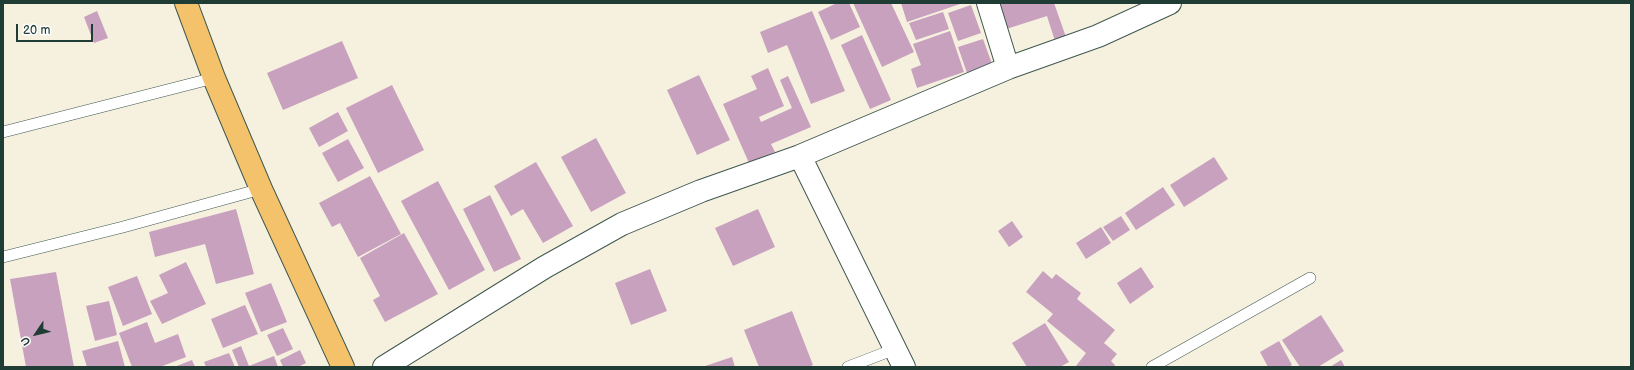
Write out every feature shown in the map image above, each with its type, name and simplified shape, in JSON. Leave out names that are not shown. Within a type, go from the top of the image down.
[{"type":"main road","points":[[186,3],[214,78],[261,189],[342,367]]},
{"type":"street","points":[[988,3],[1008,68]]},
{"type":"street","points":[[384,367],[545,267],[622,224],[701,191],[800,156],[1008,68],[1098,36],[1170,3]]},
{"type":"street","points":[[800,156],[900,358]]},
{"type":"lane","points":[[3,132],[214,78]]},
{"type":"lane","points":[[3,258],[261,189]]},
{"type":"lane","points":[[1152,367],[1310,278]]},
{"type":"lane","points":[[848,367],[900,358]]},
{"type":"building","points":[[837,3],[849,3],[860,27],[831,40],[818,12]]},
{"type":"building","points":[[853,3],[891,3],[914,52],[882,67]]},
{"type":"building","points":[[901,3],[963,3],[907,22]]},
{"type":"building","points":[[991,3],[1054,3],[1066,37],[1055,41],[1047,16],[1000,31]]},
{"type":"building","points":[[971,5],[981,33],[958,41],[948,13]]},
{"type":"building","points":[[97,11],[108,38],[94,43],[84,17]]},
{"type":"building","points":[[812,11],[845,91],[811,104],[787,45],[768,53],[760,32]]},
{"type":"building","points":[[943,12],[949,29],[916,40],[909,23]]},
{"type":"building","points":[[950,31],[964,72],[917,88],[911,69],[921,65],[913,44]]},
{"type":"building","points":[[862,35],[891,100],[870,109],[841,45]]},
{"type":"building","points":[[983,39],[992,64],[967,73],[958,47]]},
{"type":"building","points":[[342,41],[358,78],[283,110],[267,73]]},
{"type":"building","points":[[768,68],[784,106],[759,117],[761,122],[792,108],[780,80],[788,76],[811,127],[771,144],[775,152],[749,163],[723,104],[757,89],[751,76]]},
{"type":"building","points":[[699,75],[730,140],[697,155],[667,90]]},
{"type":"building","points":[[392,85],[424,150],[378,173],[346,108]]},
{"type":"building","points":[[338,112],[348,131],[319,147],[309,128]]},
{"type":"building","points":[[596,138],[626,193],[591,212],[561,157]]},
{"type":"building","points":[[348,139],[364,168],[338,182],[322,153]]},
{"type":"building","points":[[1214,157],[1228,179],[1184,207],[1170,185]]},
{"type":"building","points":[[536,162],[573,226],[543,243],[523,209],[511,216],[494,186]]},
{"type":"building","points":[[370,176],[401,234],[358,257],[340,223],[332,227],[319,203]]},
{"type":"building","points":[[438,181],[485,270],[449,290],[401,201]]},
{"type":"building","points":[[1163,187],[1175,205],[1136,230],[1125,213]]},
{"type":"building","points":[[490,195],[521,259],[494,272],[463,209]]},
{"type":"building","points":[[236,209],[254,274],[216,284],[205,244],[155,257],[149,232]]},
{"type":"building","points":[[758,209],[775,247],[733,266],[715,228]]},
{"type":"building","points":[[1121,216],[1130,230],[1113,241],[1103,227]]},
{"type":"building","points":[[1012,221],[1023,237],[1009,247],[998,231]]},
{"type":"building","points":[[1101,227],[1111,243],[1086,259],[1076,243]]},
{"type":"building","points":[[404,233],[438,294],[385,322],[373,300],[380,296],[360,258]]},
{"type":"building","points":[[186,262],[206,304],[162,324],[150,301],[168,293],[159,275]]},
{"type":"building","points":[[1141,267],[1154,287],[1130,304],[1117,283]]},
{"type":"building","points":[[650,269],[667,311],[631,325],[615,283]]},
{"type":"building","points":[[1043,271],[1052,279],[1056,274],[1081,293],[1077,299],[1115,330],[1104,343],[1117,354],[1111,361],[1115,365],[1114,367],[1076,366],[1086,353],[1047,321],[1053,314],[1026,292]]},
{"type":"building","points":[[56,272],[74,367],[26,367],[10,279]]},
{"type":"building","points":[[137,276],[152,314],[123,326],[108,287]]},
{"type":"building","points":[[271,283],[287,322],[261,332],[245,293]]},
{"type":"building","points":[[109,301],[117,335],[95,341],[86,306]]},
{"type":"building","points":[[245,305],[258,334],[223,348],[211,319]]},
{"type":"building","points":[[792,311],[813,365],[809,367],[759,367],[744,330]]},
{"type":"building","points":[[1321,315],[1344,351],[1318,367],[1300,367],[1282,340]]},
{"type":"building","points":[[147,322],[155,343],[178,334],[186,357],[160,367],[132,367],[119,333]]},
{"type":"building","points":[[1045,323],[1069,362],[1060,367],[1027,367],[1012,343]]},
{"type":"building","points":[[283,328],[293,349],[277,356],[267,335]]},
{"type":"building","points":[[118,341],[125,367],[87,367],[82,351]]},
{"type":"building","points":[[1279,341],[1292,365],[1288,367],[1268,367],[1260,352]]},
{"type":"building","points":[[241,346],[249,366],[274,356],[278,367],[239,367],[232,350]]},
{"type":"building","points":[[300,350],[306,363],[298,367],[283,367],[280,360]]},
{"type":"building","points":[[229,353],[235,367],[206,367],[204,362]]},
{"type":"building","points":[[732,357],[735,367],[702,367]]},
{"type":"building","points":[[192,360],[195,367],[174,367]]},
{"type":"building","points":[[1341,360],[1345,367],[1330,367]]}]
